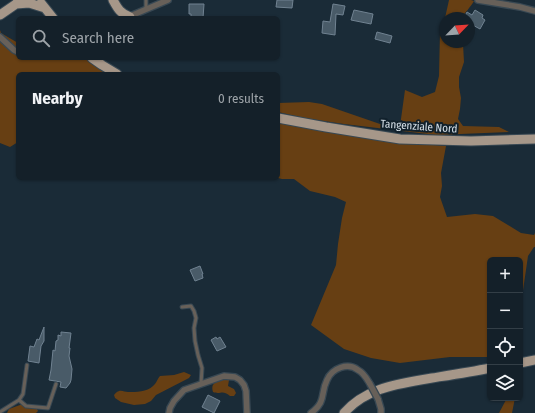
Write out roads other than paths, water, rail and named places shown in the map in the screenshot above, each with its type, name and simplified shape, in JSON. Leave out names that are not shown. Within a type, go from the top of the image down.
[{"type":"main road","points":[[39,0],[51,16]]},
{"type":"main road","points":[[113,0],[118,14]]},
{"type":"main road","points":[[0,15],[17,2],[29,3],[45,8]]},
{"type":"main road","points":[[95,60],[114,72]]},
{"type":"main road","name":"Tangenziale Nord","points":[[280,118],[400,139],[471,142],[535,139]]},
{"type":"main road","points":[[523,362],[535,360]]},
{"type":"main road","points":[[344,413],[356,402],[378,390],[398,384],[487,369]]},
{"type":"street","points":[[131,16],[168,0]]},
{"type":"street","points":[[478,0],[535,11]]},
{"type":"street","points":[[0,37],[16,51]]},
{"type":"street","points":[[311,413],[322,402],[326,380],[330,374],[343,366],[352,366],[363,374],[370,384],[378,399],[381,413]]},
{"type":"street","points":[[169,413],[174,401],[184,390],[224,376],[235,377],[244,385],[246,391],[247,413]]},
{"type":"lane","points":[[146,0],[146,10]]},
{"type":"lane","points":[[182,307],[191,306],[196,318],[194,328],[198,355],[202,368],[201,384]]},
{"type":"lane","points":[[0,413],[20,400],[23,394],[27,365]]},
{"type":"lane","points":[[45,413],[56,384]]},
{"type":"lane","points":[[20,400],[26,406],[48,408]]}]
